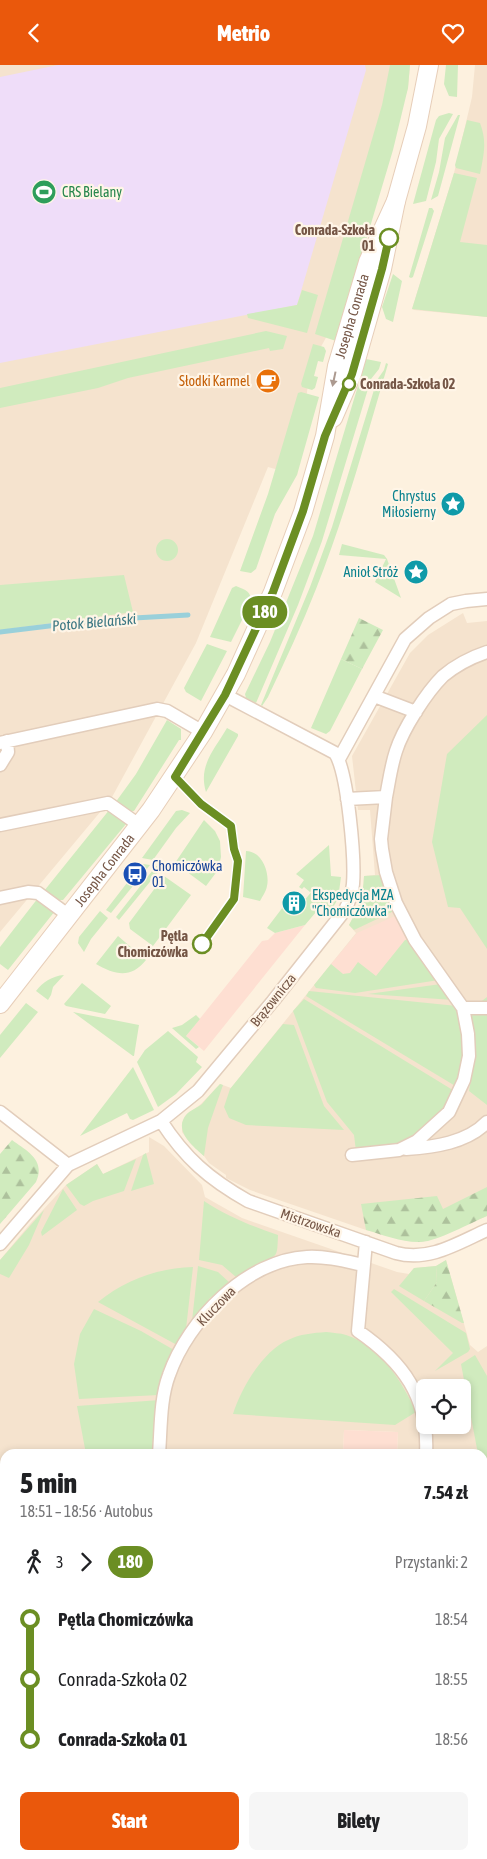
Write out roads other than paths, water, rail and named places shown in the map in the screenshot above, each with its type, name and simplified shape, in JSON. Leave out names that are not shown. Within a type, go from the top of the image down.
[{"type":"street","name":"Josepha Conrada","points":[[0,1004],[175,777],[225,695],[260,622],[286,560],[303,511],[325,436],[335,373],[373,249],[396,201],[417,127],[429,65]]},
{"type":"street","points":[[225,695],[335,753],[339,759],[402,645],[415,629],[441,609],[452,604],[487,599]]},
{"type":"street","points":[[399,1150],[417,1141],[449,1112],[464,1080],[469,1057],[468,1034],[463,1008],[415,940],[396,903],[386,872],[381,839],[386,797],[396,751],[403,733],[416,712],[444,676],[464,663],[487,652]]},
{"type":"street","points":[[374,696],[416,712]]},
{"type":"street","points":[[0,765],[8,752],[3,742],[157,709],[167,711],[203,732]]},
{"type":"street","name":"Brązownicza","points":[[0,1243],[68,1165],[160,1121],[198,1091],[345,910],[352,893],[353,877],[351,831],[343,769],[339,759]]},
{"type":"street","points":[[347,799],[386,797]]},
{"type":"street","points":[[0,825],[108,803],[139,825]]},
{"type":"street","points":[[0,899],[28,892],[38,893],[68,915]]},
{"type":"street","points":[[463,1008],[487,1009]]},
{"type":"street","points":[[0,1112],[68,1165]]},
{"type":"street","name":"Mistrzowska","points":[[160,1121],[185,1155],[228,1190],[248,1201],[406,1256],[424,1256],[437,1253],[487,1230]]},
{"type":"street","points":[[352,1155],[428,1148],[470,1134],[487,1122]]},
{"type":"street","points":[[366,1242],[358,1331],[393,1359],[414,1387],[423,1413],[426,1449]]},
{"type":"street","name":"Kluczowa","points":[[159,1449],[163,1403],[168,1375],[188,1336],[205,1314],[237,1284],[252,1274],[287,1260],[308,1257],[338,1259],[363,1265]]},
{"type":"waterway","name":"Potok Bielański","points":[[0,632],[98,620],[188,615]]},
{"type":"place","name":"CRS Bielany","points":[[44,192]]},
{"type":"place","name":"Conrada-Szkoła 01","points":[[389,238]]},
{"type":"place","name":"Słodki Karmel","points":[[268,381]]},
{"type":"place","name":"Conrada-Szkoła 02","points":[[349,384]]},
{"type":"place","name":"Chrystus Miłosierny","points":[[453,504]]},
{"type":"place","name":"Anioł Stróż","points":[[416,572]]},
{"type":"place","name":"Chomiczówka 01","points":[[135,874]]},
{"type":"place","name":"Ekspedycja MZA \"Chomiczówka\"","points":[[294,903]]},
{"type":"place","name":"Pętla Chomiczówka","points":[[202,944]]}]
